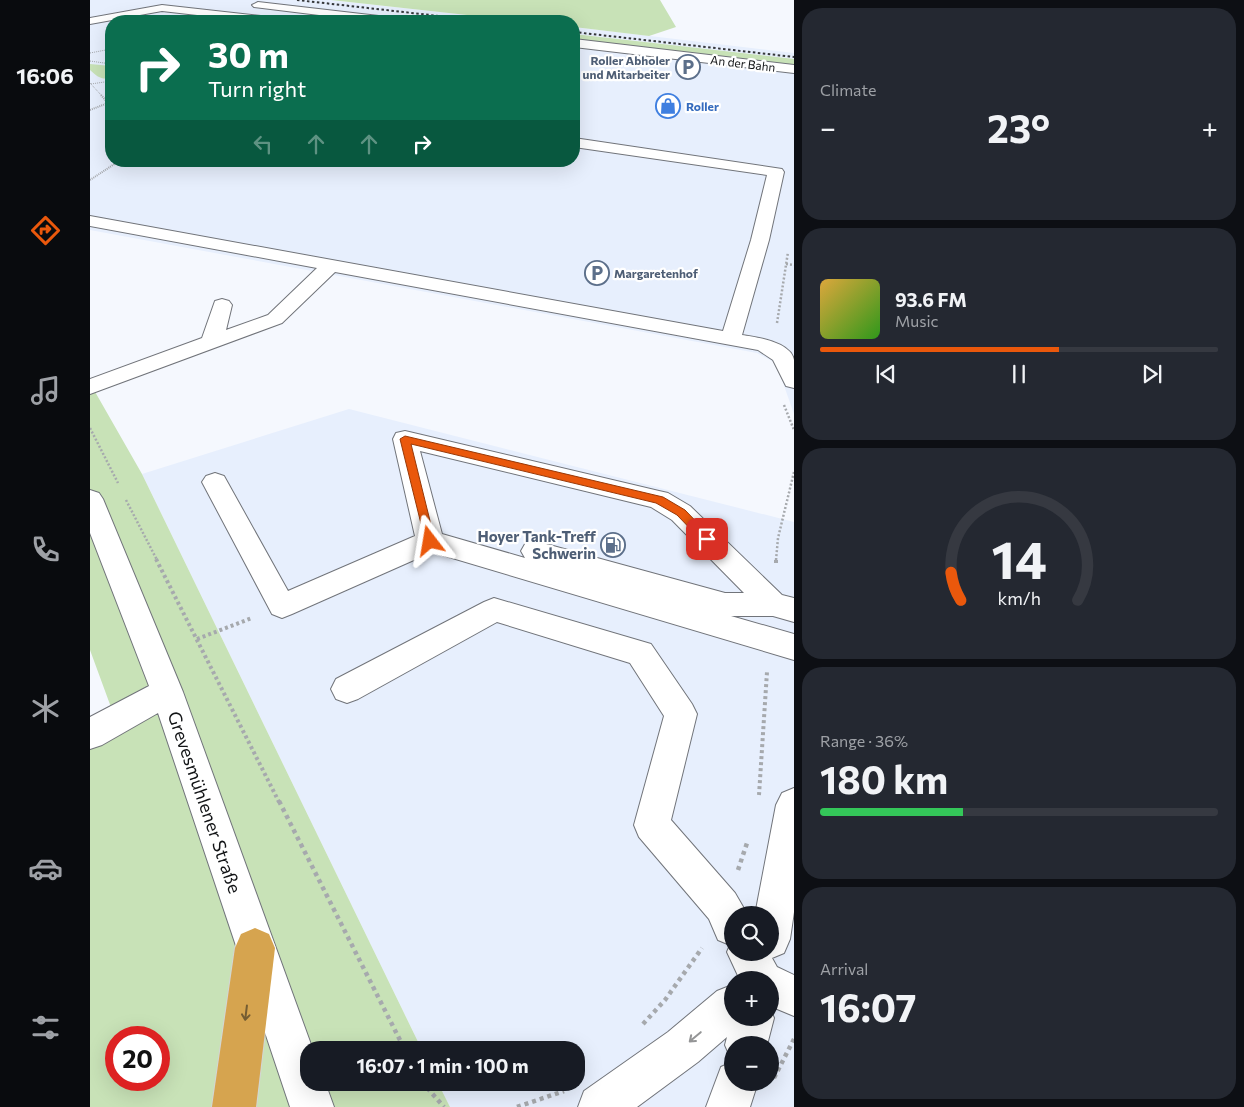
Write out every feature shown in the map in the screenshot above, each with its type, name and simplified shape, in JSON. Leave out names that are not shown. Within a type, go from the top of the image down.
[{"type":"highway","points":[[234,1107],[254,948]]},
{"type":"street","points":[[246,3],[346,15]]},
{"type":"street","points":[[123,15],[162,8],[225,15]]},
{"type":"street","points":[[90,21],[105,18]]},
{"type":"street","name":"An der Bahn","points":[[580,44],[794,70]]},
{"type":"street","points":[[580,143],[776,172],[760,240],[731,338]]},
{"type":"street","points":[[90,221],[764,345],[788,352],[794,381]]},
{"type":"street","points":[[90,388],[275,319],[330,265]]},
{"type":"street","points":[[212,342],[222,305]]},
{"type":"street","points":[[430,541],[405,439],[659,500],[681,513],[783,607]]},
{"type":"street","points":[[215,482],[282,606],[430,541],[794,647]]},
{"type":"street","name":"Grevesmühlener Straße","points":[[90,499],[167,692],[254,948],[312,1107]]},
{"type":"street","points":[[535,551],[725,605],[783,607]]},
{"type":"street","points":[[347,689],[494,610],[640,652],[681,714],[652,824],[724,910]]},
{"type":"street","points":[[90,734],[167,692]]},
{"type":"street","points":[[776,906],[794,804]]},
{"type":"street","points":[[779,988],[794,996]]},
{"type":"street","points":[[600,1107],[683,1047],[724,1013]]},
{"type":"street","points":[[728,1107],[745,1091]]},
{"type":"path","points":[[90,53],[105,50]]},
{"type":"path","points":[[90,61],[105,63]]},
{"type":"path","points":[[91,84],[105,82]]},
{"type":"path","points":[[91,84],[105,100]]},
{"type":"path","points":[[90,110],[105,104]]},
{"type":"path","points":[[90,180],[110,167]]},
{"type":"path","points":[[777,326],[789,244]]},
{"type":"path","points":[[786,264],[794,265]]},
{"type":"path","points":[[90,428],[400,1041]]},
{"type":"path","points":[[783,607],[778,538],[794,472]]},
{"type":"path","points":[[197,639],[282,606]]},
{"type":"path","points":[[779,1055],[794,1039]]},
{"type":"path","points":[[430,1091],[444,1107]]},
{"type":"shaded area","name":"Margaretenhof","points":[[90,0],[331,0],[467,15],[105,15],[105,167],[580,167],[580,40],[794,65],[794,414],[776,363],[757,353],[90,230]]},
{"type":"shaded area","points":[[580,28],[794,53],[794,59],[580,35]]},
{"type":"shaded area","points":[[349,409],[794,522],[794,1107],[450,1107],[442,1091],[585,1091],[585,1041],[418,1041],[142,474]]},
{"type":"green space","points":[[331,0],[660,0],[676,27],[649,36],[580,28],[580,15],[467,15]]},
{"type":"green space","points":[[580,35],[794,59],[794,65],[580,40]]},
{"type":"green space","points":[[90,64],[105,65],[105,79],[98,76],[90,70]]},
{"type":"green space","points":[[90,383],[142,474],[418,1041],[300,1041],[300,1091],[442,1091],[450,1107],[90,1107],[90,717],[112,710],[90,650]]},
{"type":"railway","points":[[297,0],[430,15]]},
{"type":"railway","points":[[580,33],[794,57]]},
{"type":"place","name":"Roller Abholer und Mitarbeiter","points":[[688,67]]},
{"type":"place","name":"Roller","points":[[668,106]]},
{"type":"place","name":"Margaretenhof","points":[[597,273]]},
{"type":"place","name":"Hoyer Tank-Treff Schwerin","points":[[613,545]]},
{"type":"route","points":[[430,541],[405,439],[659,500],[681,513],[707,539]]}]
